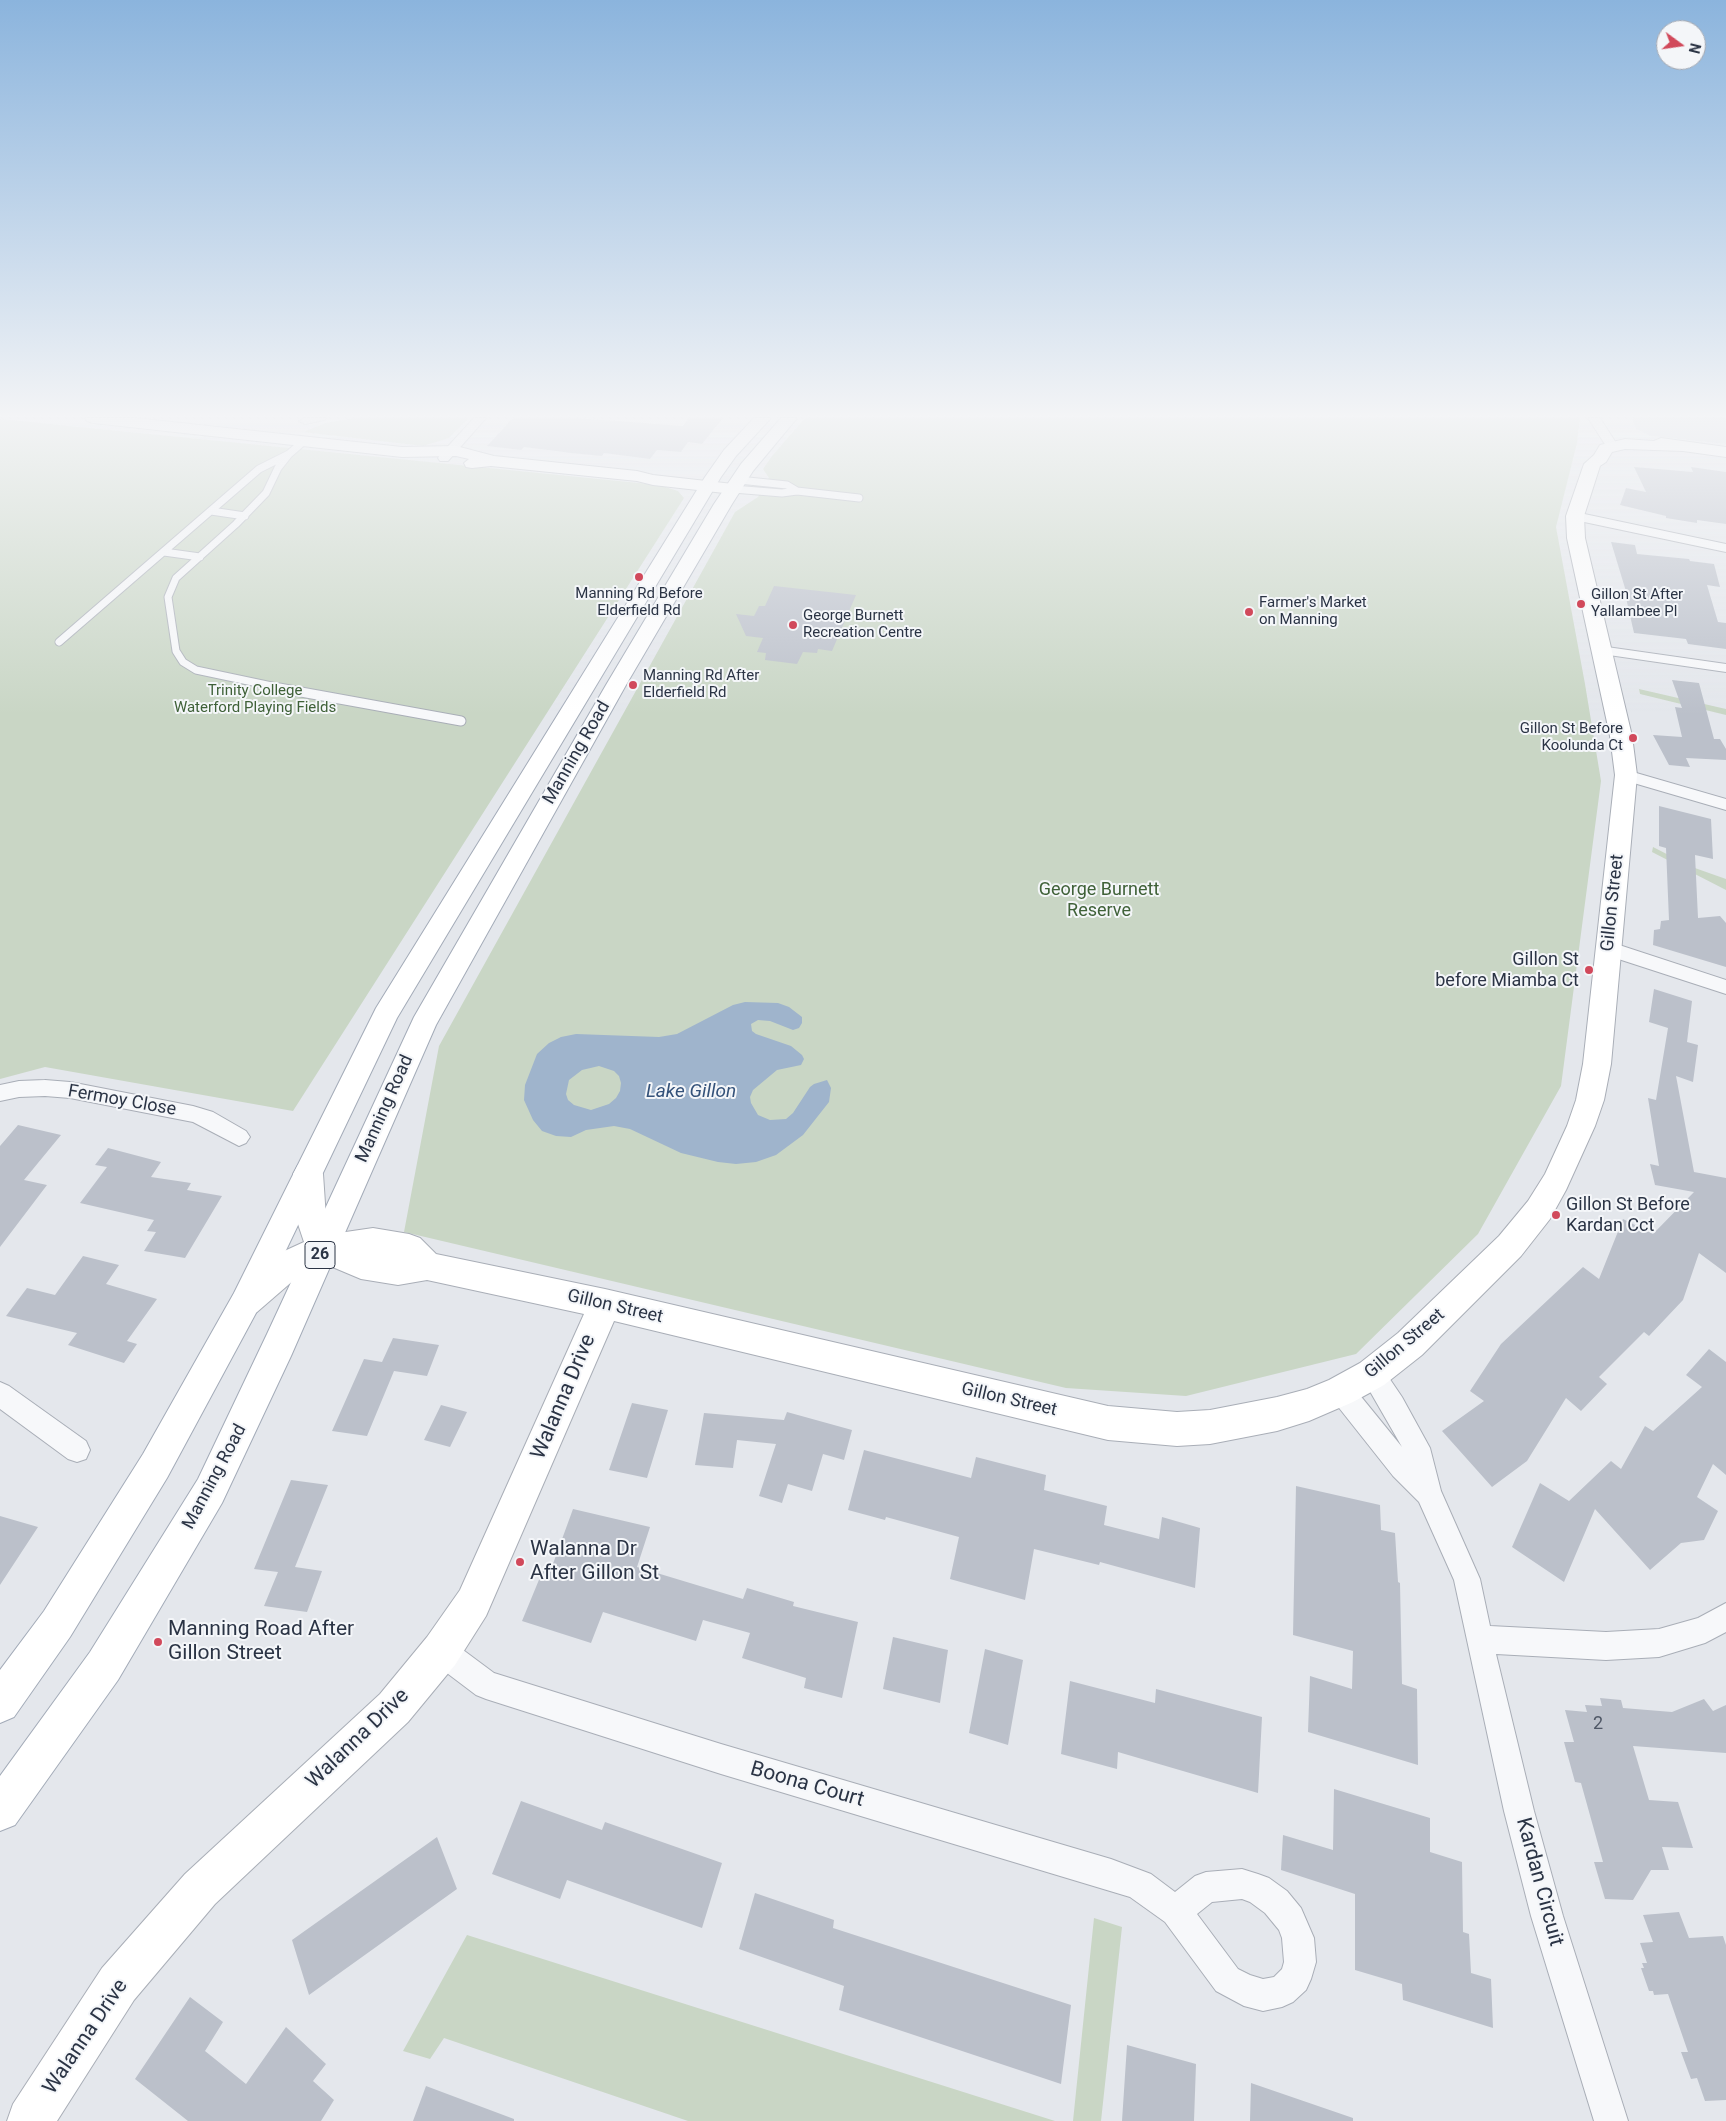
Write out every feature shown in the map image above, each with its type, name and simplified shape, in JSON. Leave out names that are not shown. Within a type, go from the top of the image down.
[{"type":"street","name":"Manning Road","points":[[0,1703],[57,1624],[144,1482],[245,1303],[385,1015],[701,517]]},
{"type":"street","name":"Manning Road","points":[[0,1810],[104,1666],[210,1491],[423,1024],[616,685],[705,517]]},
{"type":"street","name":"Gillon Street","points":[[322,1249],[361,1265],[398,1271],[427,1266],[605,1304],[1116,1424],[1177,1429],[1210,1427],[1309,1405],[1341,1391],[1372,1374],[1410,1344],[1510,1246],[1539,1210],[1556,1182],[1581,1126],[1590,1100],[1598,1056],[1607,948],[1626,775],[1621,736],[1576,538],[1575,517]]},
{"type":"street","points":[[1580,517],[1726,548]]},
{"type":"street","points":[[1600,650],[1726,668]]},
{"type":"street","points":[[1626,775],[1726,805]]},
{"type":"street","points":[[1607,948],[1726,988]]},
{"type":"street","name":"Fermoy Close","points":[[0,1093],[19,1089],[45,1088],[70,1090],[193,1114],[206,1118],[239,1137]]},
{"type":"street","points":[[245,1303],[291,1263],[322,1249],[311,1218],[308,1174]]},
{"type":"street","name":"Walanna Drive","points":[[30,2121],[118,1984],[200,1889],[394,1708],[442,1651],[473,1603],[605,1304]]},
{"type":"street","name":"Kardan Circuit","points":[[1372,1374],[1393,1405],[1421,1458],[1428,1493],[1467,1579],[1519,1811],[1547,1916],[1611,2121]]},
{"type":"street","name":"Kardan Circuit","points":[[1341,1391],[1402,1467],[1428,1493]]},
{"type":"street","points":[[0,1394],[77,1450]]},
{"type":"street","points":[[1479,1639],[1606,1646],[1659,1643],[1682,1638],[1704,1630],[1726,1617]]},
{"type":"street","name":"Boona Court","points":[[442,1651],[486,1685],[721,1759],[1111,1874],[1140,1886],[1176,1911]]},
{"type":"lane","points":[[59,642],[204,517]]},
{"type":"lane","points":[[243,517],[176,578],[170,589],[168,597],[176,651],[182,662],[196,670],[252,683],[461,720]]},
{"type":"lane","points":[[164,552],[200,557]]},
{"type":"green space","name":"Trinity College Waterford Playing Fields","points":[[0,517],[672,517],[293,1111],[45,1067],[0,1079]]},
{"type":"green space","name":"George Burnett Reserve","points":[[732,517],[1559,517],[1556,527],[1601,781],[1561,1086],[1478,1234],[1356,1354],[1186,1396],[1066,1388],[404,1232],[439,1046]]},
{"type":"green space","points":[[1639,689],[1726,709],[1726,715],[1640,694]]},
{"type":"green space","points":[[1653,847],[1692,867],[1726,879],[1726,890],[1652,852]]},
{"type":"green space","points":[[1094,1918],[1122,1927],[1101,2121],[1073,2121]]},
{"type":"green space","points":[[467,1935],[1055,2121],[688,2121],[444,2038],[430,2059],[403,2051]]},
{"type":"water","name":"Lake Gillon","points":[[745,1002],[778,1003],[789,1007],[802,1017],[802,1023],[799,1028],[793,1030],[770,1021],[758,1020],[751,1024],[752,1031],[756,1034],[791,1046],[804,1059],[801,1065],[777,1070],[753,1090],[750,1097],[751,1103],[758,1115],[770,1120],[786,1119],[793,1113],[814,1084],[827,1080],[831,1088],[829,1102],[803,1135],[776,1155],[756,1162],[736,1164],[718,1162],[681,1153],[630,1129],[614,1126],[586,1130],[571,1137],[556,1136],[542,1131],[533,1120],[524,1100],[525,1085],[537,1054],[549,1043],[561,1037],[576,1034],[659,1037],[677,1034],[733,1005]],"holes":[[[599,1066],[614,1071],[619,1076],[621,1083],[620,1091],[609,1104],[591,1110],[574,1105],[568,1100],[566,1094],[569,1080],[582,1070]]]},
{"type":"building","points":[[1726,517],[1726,524],[1697,520],[1697,523],[1666,518]]},
{"type":"building","points":[[1611,542],[1635,545],[1637,554],[1689,559],[1690,561],[1714,564],[1720,587],[1707,585],[1718,622],[1726,623],[1726,649],[1688,644],[1686,639],[1634,633],[1626,598],[1628,598]]},
{"type":"building","name":"George Burnett Recreation Centre","points":[[774,586],[856,595],[832,651],[818,649],[817,653],[803,652],[797,664],[765,660],[766,653],[757,652],[763,638],[746,636],[736,614],[754,616],[759,606],[765,606]]},
{"type":"building","points":[[1672,680],[1699,683],[1714,739],[1720,739],[1726,749],[1726,760],[1686,758],[1690,767],[1669,765],[1653,735],[1682,737],[1675,707],[1682,708]]},
{"type":"building","points":[[1659,806],[1711,819],[1713,859],[1695,855],[1698,918],[1720,916],[1726,923],[1726,967],[1653,945],[1654,930],[1660,929],[1661,921],[1669,920],[1666,848],[1659,846]]},
{"type":"building","points":[[1654,989],[1692,1001],[1687,1042],[1698,1045],[1693,1082],[1676,1076],[1694,1172],[1726,1178],[1726,1273],[1699,1253],[1683,1300],[1649,1336],[1644,1332],[1599,1377],[1607,1384],[1581,1411],[1566,1398],[1527,1461],[1492,1487],[1442,1431],[1484,1401],[1470,1391],[1501,1344],[1583,1267],[1599,1279],[1623,1219],[1653,1234],[1694,1192],[1655,1185],[1650,1164],[1659,1166],[1648,1098],[1656,1100],[1668,1028],[1649,1022]]},
{"type":"building","points":[[18,1125],[61,1135],[24,1180],[47,1185],[0,1247],[0,1146]]},
{"type":"building","points":[[108,1148],[161,1162],[151,1177],[191,1183],[187,1190],[222,1196],[185,1258],[144,1251],[156,1232],[147,1231],[154,1220],[80,1203],[107,1167],[95,1165]]},
{"type":"building","points":[[83,1256],[119,1265],[106,1284],[157,1299],[127,1341],[137,1344],[124,1363],[68,1345],[77,1333],[6,1316],[27,1288],[55,1295]]},
{"type":"building","points":[[393,1338],[439,1345],[427,1376],[394,1371],[367,1436],[332,1431],[364,1359],[382,1362]]},
{"type":"building","points":[[1709,1349],[1726,1362],[1726,1475],[1713,1464],[1697,1497],[1718,1511],[1704,1540],[1681,1543],[1650,1570],[1595,1509],[1564,1582],[1512,1547],[1540,1483],[1569,1501],[1611,1461],[1621,1469],[1645,1426],[1653,1431],[1702,1387],[1686,1375]]},
{"type":"building","points":[[632,1403],[668,1410],[647,1478],[609,1470]]},
{"type":"building","points":[[441,1405],[467,1412],[450,1447],[424,1440]]},
{"type":"building","points":[[787,1412],[852,1430],[844,1460],[823,1454],[812,1491],[788,1484],[782,1503],[759,1496],[776,1444],[737,1440],[733,1468],[695,1465],[704,1413],[784,1420]]},
{"type":"building","points":[[864,1450],[971,1478],[976,1457],[1046,1475],[1044,1490],[1107,1506],[1104,1525],[1159,1539],[1162,1517],[1200,1528],[1195,1588],[1100,1562],[1099,1565],[1034,1549],[1025,1600],[950,1579],[959,1537],[886,1517],[885,1520],[848,1510]]},
{"type":"building","points":[[291,1480],[328,1485],[295,1567],[322,1571],[307,1612],[264,1606],[278,1572],[254,1569]]},
{"type":"building","points":[[1296,1486],[1380,1505],[1381,1530],[1395,1533],[1398,1582],[1400,1583],[1402,1684],[1417,1689],[1418,1765],[1308,1732],[1310,1676],[1352,1689],[1353,1651],[1293,1635]]},
{"type":"building","points":[[573,1509],[650,1527],[637,1567],[743,1599],[747,1588],[794,1602],[793,1606],[858,1622],[842,1698],[804,1688],[806,1678],[742,1658],[750,1633],[703,1620],[696,1641],[603,1612],[591,1643],[522,1621],[543,1570],[550,1572]]},
{"type":"building","points":[[0,1516],[38,1527],[0,1585]]},
{"type":"building","points":[[893,1637],[948,1650],[940,1703],[883,1689]]},
{"type":"building","points":[[985,1649],[1023,1660],[1008,1745],[969,1733]]},
{"type":"building","points":[[1070,1681],[1155,1703],[1156,1689],[1262,1717],[1258,1793],[1118,1752],[1117,1769],[1061,1754]]},
{"type":"building","points":[[1600,1698],[1621,1700],[1623,1708],[1672,1712],[1704,1699],[1713,1711],[1726,1705],[1726,1753],[1633,1746],[1649,1800],[1678,1802],[1693,1848],[1662,1847],[1669,1870],[1651,1870],[1633,1900],[1605,1899],[1594,1862],[1603,1862],[1581,1783],[1575,1782],[1564,1742],[1574,1742],[1565,1710],[1587,1712],[1585,1705],[1602,1706]]},
{"type":"building","points":[[1334,1789],[1430,1818],[1430,1852],[1462,1862],[1463,1932],[1469,1934],[1471,1973],[1491,1979],[1493,2028],[1403,2000],[1402,1984],[1355,1970],[1355,1894],[1281,1870],[1283,1835],[1333,1850]]},
{"type":"building","points":[[521,1801],[602,1830],[605,1822],[722,1863],[702,1928],[567,1880],[560,1899],[492,1874]]},
{"type":"building","points":[[437,1837],[457,1889],[309,1995],[292,1940]]},
{"type":"building","points":[[755,1893],[834,1920],[833,1928],[1071,2005],[1061,2084],[839,2010],[844,1986],[739,1949]]},
{"type":"building","points":[[1679,1912],[1689,1938],[1723,1936],[1726,1945],[1726,2100],[1705,2101],[1697,2078],[1691,2079],[1681,2052],[1688,2052],[1668,1994],[1654,1995],[1653,1991],[1649,1991],[1641,1968],[1644,1968],[1642,1963],[1647,1963],[1640,1943],[1653,1942],[1643,1915]]},
{"type":"building","points":[[190,1997],[223,2022],[205,2051],[246,2084],[286,2027],[326,2064],[313,2081],[334,2100],[321,2121],[188,2121],[135,2079]]},
{"type":"building","points":[[1127,2045],[1196,2064],[1194,2121],[1122,2121]]},
{"type":"building","points":[[1251,2083],[1353,2118],[1353,2121],[1250,2121]]},
{"type":"building","points":[[426,2086],[514,2119],[514,2121],[413,2121]]},
{"type":"place","name":"Manning Rd Before Elderfield Rd","points":[[639,577]]},
{"type":"place","name":"Gillon St After Yallambee Pl","points":[[1581,604]]},
{"type":"place","name":"Farmer's Market on Manning","points":[[1249,612]]},
{"type":"place","name":"George Burnett Recreation Centre","points":[[793,625]]},
{"type":"place","name":"Manning Rd After Elderfield Rd","points":[[633,685]]},
{"type":"place","name":"Gillon St Before Koolunda Ct","points":[[1633,738]]},
{"type":"place","name":"Gillon St before Miamba Ct","points":[[1589,970]]},
{"type":"place","name":"Gillon St Before Kardan Cct","points":[[1556,1215]]},
{"type":"place","name":"Walanna Dr After Gillon St","points":[[520,1562]]},
{"type":"place","name":"Manning Road After Gillon Street","points":[[158,1642]]}]
